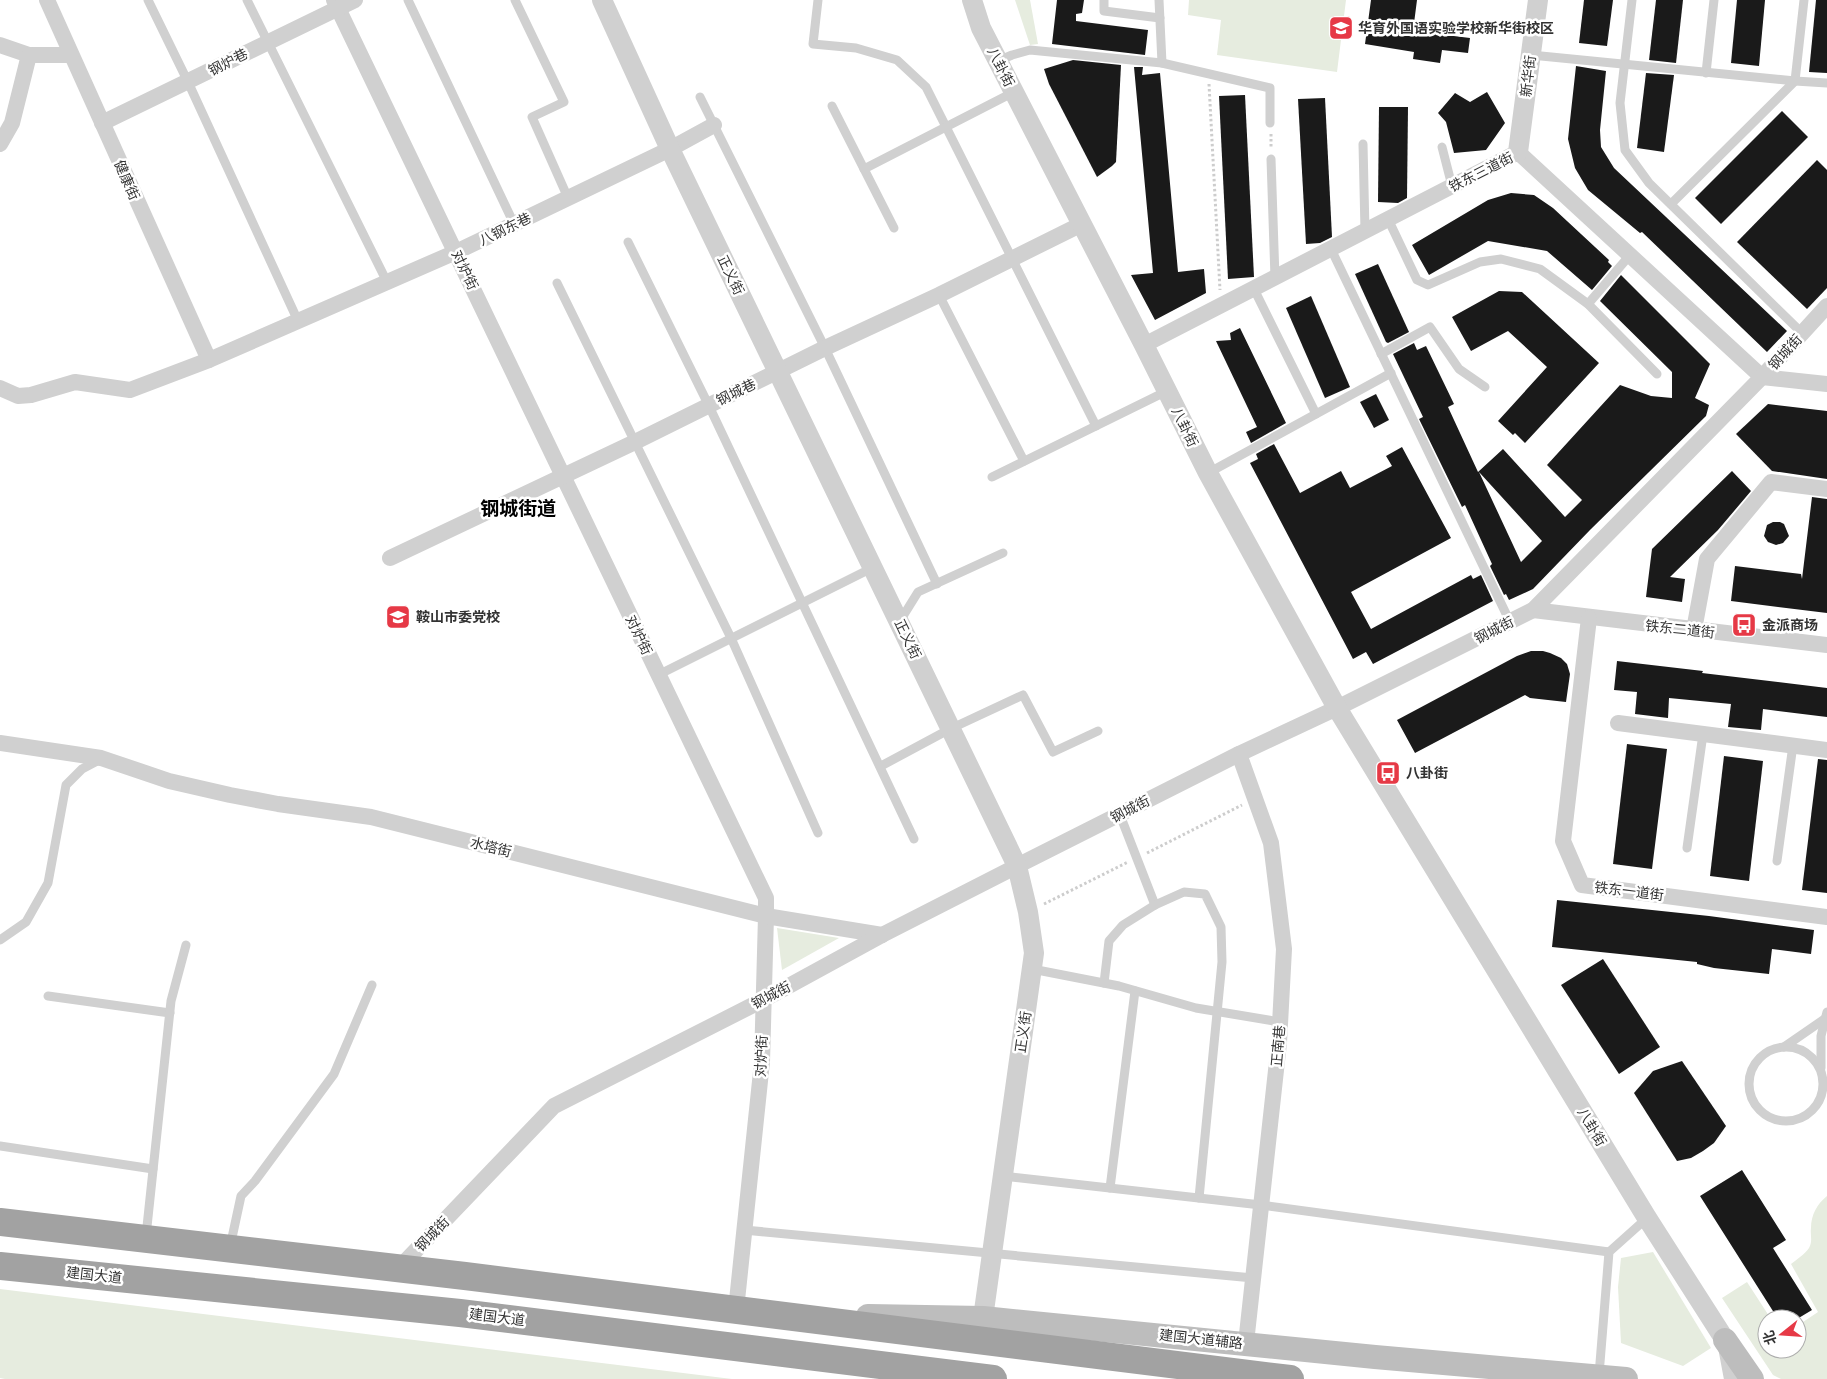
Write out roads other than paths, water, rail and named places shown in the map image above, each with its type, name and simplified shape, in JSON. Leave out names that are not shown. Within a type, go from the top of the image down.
[{"type":"highway","points":[[0,1222],[399,1268],[1290,1379]]},
{"type":"highway","name":"建国大道","points":[[0,1266],[460,1313],[993,1379]]},
{"type":"main road","name":"建国大道辅路","points":[[774,1315],[983,1318],[1626,1379]]},
{"type":"main road","name":"八卦街","points":[[1725,1340],[1752,1379]]},
{"type":"main road","points":[[760,1350],[886,1379]]},
{"type":"street","name":"健康街","points":[[47,0],[209,360]]},
{"type":"street","name":"钢炉巷","points":[[102,124],[268,42],[336,4],[355,0]]},
{"type":"street","name":"正义街","points":[[602,0],[670,149],[1017,866],[1028,912],[1034,952],[983,1318]]},
{"type":"street","name":"八卦街","points":[[972,0],[981,28],[1208,474],[1337,708],[1647,1218],[1725,1340]]},
{"type":"street","name":"新华街","points":[[1518,152],[1538,0]]},
{"type":"street","name":"对炉街","points":[[336,4],[766,898],[762,1062],[736,1310]]},
{"type":"street","points":[[0,45],[29,55],[72,55]]},
{"type":"street","points":[[0,144],[12,123],[29,55]]},
{"type":"street","name":"八钢东巷","points":[[0,388],[18,396],[31,395],[75,382],[130,390],[209,360],[456,252],[670,149],[714,125]]},
{"type":"street","name":"铁东三道街","points":[[1144,345],[1518,152],[1762,377]]},
{"type":"street","name":"钢城巷","points":[[390,558],[635,442],[825,348],[1014,259],[1082,224]]},
{"type":"street","name":"钢城街","points":[[399,1268],[554,1106],[763,1000],[882,935],[1017,866],[1239,754],[1337,708],[1533,610],[1762,377],[1827,306]]},
{"type":"street","points":[[1762,377],[1827,384]]},
{"type":"street","points":[[1694,630],[1707,559],[1772,482],[1827,489]]},
{"type":"street","name":"铁东二道街","points":[[1533,610],[1827,645]]},
{"type":"street","name":"铁东一道街","points":[[1589,618],[1563,841],[1582,885],[1827,917]]},
{"type":"street","points":[[1618,723],[1827,750]]},
{"type":"street","name":"水塔街","points":[[0,743],[101,758],[169,781],[221,793],[278,804],[370,817],[766,916],[882,935]]},
{"type":"street","name":"正南巷","points":[[1239,754],[1271,843],[1284,949],[1280,1022],[1246,1343]]},
{"type":"street","points":[[1725,1340],[1732,1379]]},
{"type":"lane","points":[[148,0],[188,82],[298,321]]},
{"type":"lane","points":[[247,0],[387,282]]},
{"type":"lane","points":[[408,0],[514,224]]},
{"type":"lane","points":[[515,0],[564,102],[532,117],[568,198]]},
{"type":"lane","points":[[818,0],[813,44],[856,48],[897,60],[926,87],[1014,259],[1096,426]]},
{"type":"lane","points":[[1104,0],[1104,11],[1160,18]]},
{"type":"lane","points":[[1159,0],[1162,62]]},
{"type":"lane","points":[[1632,0],[1620,103],[1625,150],[1649,183],[1802,333]]},
{"type":"lane","points":[[1706,72],[1714,0]]},
{"type":"lane","points":[[1671,204],[1796,82],[1804,0]]},
{"type":"lane","points":[[998,61],[1030,50],[1162,62],[1270,88],[1270,123]]},
{"type":"lane","points":[[1531,55],[1796,82],[1827,83]]},
{"type":"lane","points":[[864,169],[1014,92]]},
{"type":"lane","points":[[700,97],[825,348],[937,584]]},
{"type":"lane","points":[[832,106],[894,228]]},
{"type":"lane","points":[[1364,144],[1365,231]]},
{"type":"lane","points":[[1442,147],[1452,186]]},
{"type":"lane","points":[[1271,158],[1275,278]]},
{"type":"lane","points":[[1388,220],[1417,280],[1428,285],[1480,262],[1501,260],[1540,269],[1588,304],[1657,374]]},
{"type":"lane","points":[[628,242],[709,406],[914,839]]},
{"type":"lane","points":[[1331,249],[1510,622]]},
{"type":"lane","points":[[1588,304],[1630,255]]},
{"type":"lane","points":[[557,283],[731,638],[818,833]]},
{"type":"lane","points":[[1254,289],[1316,414]]},
{"type":"lane","points":[[939,295],[1024,461]]},
{"type":"lane","points":[[1381,354],[1430,327],[1459,369],[1485,387]]},
{"type":"lane","points":[[1208,474],[1391,373]]},
{"type":"lane","points":[[992,477],[1167,391]]},
{"type":"lane","points":[[899,621],[918,592],[1003,553]]},
{"type":"lane","points":[[658,675],[872,568]]},
{"type":"lane","points":[[881,766],[950,728],[1023,695],[1052,752],[1098,731]]},
{"type":"lane","points":[[1687,848],[1703,734]]},
{"type":"lane","points":[[1777,861],[1792,745]]},
{"type":"lane","points":[[0,940],[26,922],[48,883],[66,785],[82,769],[101,758]]},
{"type":"lane","points":[[1120,814],[1155,905]]},
{"type":"lane","points":[[1104,983],[1109,941],[1123,925],[1155,905],[1184,892],[1205,894],[1221,927],[1222,962],[1199,1198]]},
{"type":"lane","points":[[146,1239],[171,1001],[186,945]]},
{"type":"lane","points":[[1032,970],[1104,983],[1196,1008],[1280,1022]]},
{"type":"lane","points":[[230,1248],[241,1196],[256,1181],[334,1074],[372,985]]},
{"type":"lane","points":[[1110,1188],[1135,991]]},
{"type":"lane","points":[[48,996],[170,1014]]},
{"type":"lane","points":[[1784,1047],[1826,1015]]},
{"type":"lane","points":[[1821,1072],[1816,1061],[1807,1053],[1796,1048],[1772,1049],[1762,1056],[1754,1066],[1749,1077],[1753,1102],[1761,1112],[1772,1119],[1785,1121],[1797,1120],[1808,1114],[1816,1106],[1822,1095],[1821,1036],[1826,1015]]},
{"type":"lane","points":[[0,1146],[153,1169]]},
{"type":"lane","points":[[1003,1176],[1261,1205],[1609,1252]]},
{"type":"lane","points":[[1599,1376],[1609,1252],[1647,1218]]},
{"type":"lane","points":[[744,1230],[1253,1278]]},
{"type":"place","name":"华育外国语实验学校新华街校区","points":[[1341,28]]},
{"type":"place","name":"鞍山市委党校","points":[[398,617]]},
{"type":"place","name":"金派商场","points":[[1744,625]]},
{"type":"place","name":"八卦街","points":[[1388,773]]},
{"type":"district","name":"钢城街道","points":[[518,508]]}]
